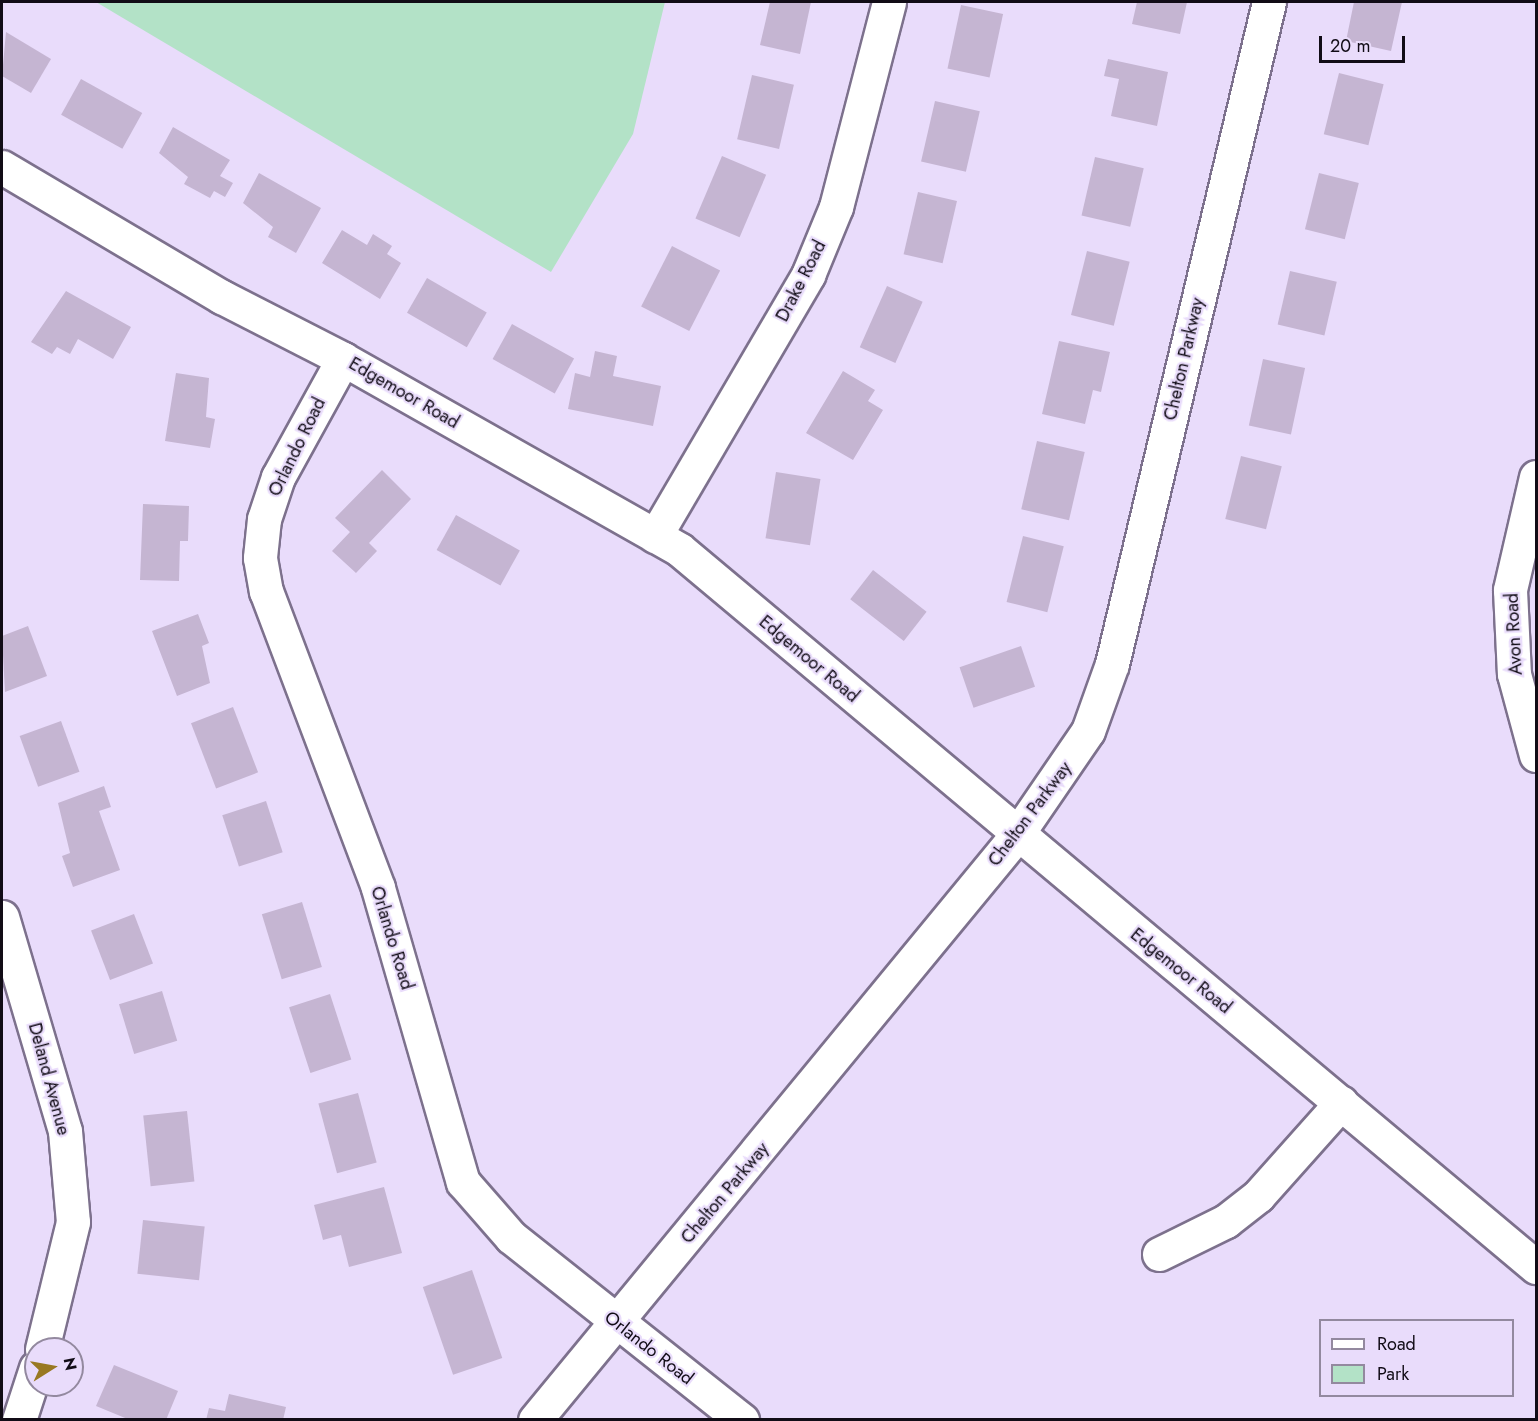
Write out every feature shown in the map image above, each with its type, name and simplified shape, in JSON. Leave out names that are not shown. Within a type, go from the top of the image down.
[{"type":"street","name":"Drake Road","points":[[655,536],[808,275],[836,207],[889,2]]},
{"type":"street","name":"Chelton Parkway","points":[[535,1419],[616,1324],[1016,836],[1088,731],[1112,664],[1269,2]]},
{"type":"street","name":"Edgemoor Road","points":[[2,167],[222,297],[343,359],[680,550],[1016,836],[1341,1103],[1536,1267]]},
{"type":"street","name":"Orlando Road","points":[[343,359],[279,477],[264,519],[260,558],[266,591],[378,888],[463,1182],[511,1237],[616,1324],[742,1419]]},
{"type":"street","name":"Avon Road","points":[[1536,477],[1510,590],[1514,674],[1536,755]]},
{"type":"street","name":"Deland Avenue","points":[[2,917],[65,1131],[73,1222],[45,1337]]},
{"type":"street","points":[[1159,1254],[1226,1221],[1258,1196],[1341,1103]]},
{"type":"street","points":[[19,1419],[26,1397]]},
{"type":"green space","points":[[96,2],[665,2],[633,134],[551,272]]},
{"type":"building","points":[[770,2],[811,2],[800,54],[760,45]]},
{"type":"building","points":[[1137,2],[1187,2],[1180,34],[1132,24]]},
{"type":"building","points":[[1354,2],[1402,2],[1391,51],[1346,41]]},
{"type":"building","points":[[961,5],[1003,14],[990,78],[947,69]]},
{"type":"building","points":[[6,32],[51,59],[31,93],[2,76]]},
{"type":"building","points":[[1108,59],[1168,72],[1157,126],[1111,116],[1119,79],[1104,76]]},
{"type":"building","points":[[1339,73],[1384,84],[1368,145],[1324,134]]},
{"type":"building","points":[[752,75],[794,85],[779,149],[737,139]]},
{"type":"building","points":[[81,79],[142,113],[122,149],[61,115]]},
{"type":"building","points":[[935,101],[980,111],[966,172],[921,161]]},
{"type":"building","points":[[173,127],[230,160],[220,176],[233,183],[225,197],[214,191],[210,198],[184,184],[188,177],[159,153]]},
{"type":"building","points":[[722,156],[766,175],[740,237],[695,219]]},
{"type":"building","points":[[1095,157],[1144,168],[1130,227],[1082,215]]},
{"type":"building","points":[[259,173],[321,208],[296,253],[268,237],[273,227],[243,203]]},
{"type":"building","points":[[1319,173],[1359,183],[1345,239],[1305,229]]},
{"type":"building","points":[[918,192],[957,201],[943,263],[904,254]]},
{"type":"building","points":[[342,230],[367,245],[373,234],[392,246],[387,254],[401,263],[380,299],[322,263]]},
{"type":"building","points":[[672,246],[720,271],[689,331],[641,307]]},
{"type":"building","points":[[1087,251],[1130,262],[1114,326],[1071,315]]},
{"type":"building","points":[[1290,271],[1337,282],[1324,335],[1278,325]]},
{"type":"building","points":[[427,278],[487,312],[467,347],[407,313]]},
{"type":"building","points":[[887,286],[923,302],[895,363],[860,347]]},
{"type":"building","points":[[66,291],[131,327],[113,359],[78,339],[70,354],[57,347],[52,354],[31,342]]},
{"type":"building","points":[[512,324],[574,358],[555,393],[493,359]]},
{"type":"building","points":[[1059,341],[1110,352],[1101,392],[1093,390],[1085,424],[1042,414]]},
{"type":"building","points":[[595,351],[617,356],[613,376],[661,386],[653,426],[568,409],[575,373],[590,377]]},
{"type":"building","points":[[1263,359],[1305,368],[1291,434],[1249,426]]},
{"type":"building","points":[[843,371],[875,390],[868,401],[883,410],[853,460],[806,433]]},
{"type":"building","points":[[176,373],[209,378],[206,417],[215,419],[210,448],[165,441]]},
{"type":"building","points":[[1037,441],[1085,452],[1069,520],[1021,509]]},
{"type":"building","points":[[1241,456],[1282,466],[1266,529],[1225,519]]},
{"type":"building","points":[[382,470],[411,499],[369,543],[377,551],[356,573],[332,551],[350,532],[335,518]]},
{"type":"building","points":[[776,472],[820,479],[810,545],[766,538]]},
{"type":"building","points":[[143,504],[189,506],[188,541],[180,541],[179,581],[140,580]]},
{"type":"building","points":[[456,515],[520,550],[500,585],[437,550]]},
{"type":"building","points":[[1023,536],[1064,546],[1047,612],[1007,602]]},
{"type":"building","points":[[873,570],[927,612],[904,641],[850,599]]},
{"type":"building","points":[[198,614],[209,643],[202,646],[210,683],[177,696],[152,631]]},
{"type":"building","points":[[28,626],[47,676],[5,692],[2,636]]},
{"type":"building","points":[[1021,646],[1035,687],[974,708],[960,667]]},
{"type":"building","points":[[233,707],[258,772],[216,788],[191,723]]},
{"type":"building","points":[[61,721],[79,772],[38,787],[20,736]]},
{"type":"building","points":[[104,786],[111,807],[99,811],[120,870],[73,887],[62,856],[70,853],[58,803]]},
{"type":"building","points":[[266,801],[283,852],[239,867],[222,815]]},
{"type":"building","points":[[302,902],[322,967],[282,979],[262,914]]},
{"type":"building","points":[[134,914],[153,963],[110,980],[91,930]]},
{"type":"building","points":[[162,991],[177,1041],[134,1054],[119,1004]]},
{"type":"building","points":[[330,994],[351,1060],[310,1073],[289,1007]]},
{"type":"building","points":[[358,1093],[377,1163],[337,1173],[318,1104]]},
{"type":"building","points":[[187,1111],[194,1182],[151,1186],[143,1116]]},
{"type":"building","points":[[384,1187],[402,1253],[349,1267],[341,1235],[323,1240],[314,1205]]},
{"type":"building","points":[[143,1220],[205,1226],[199,1280],[137,1274]]},
{"type":"building","points":[[472,1270],[502,1358],[453,1375],[423,1287]]},
{"type":"building","points":[[114,1365],[178,1391],[166,1420],[130,1420],[96,1406]]},
{"type":"building","points":[[229,1394],[286,1407],[283,1420],[206,1420],[209,1408],[225,1411]]}]
